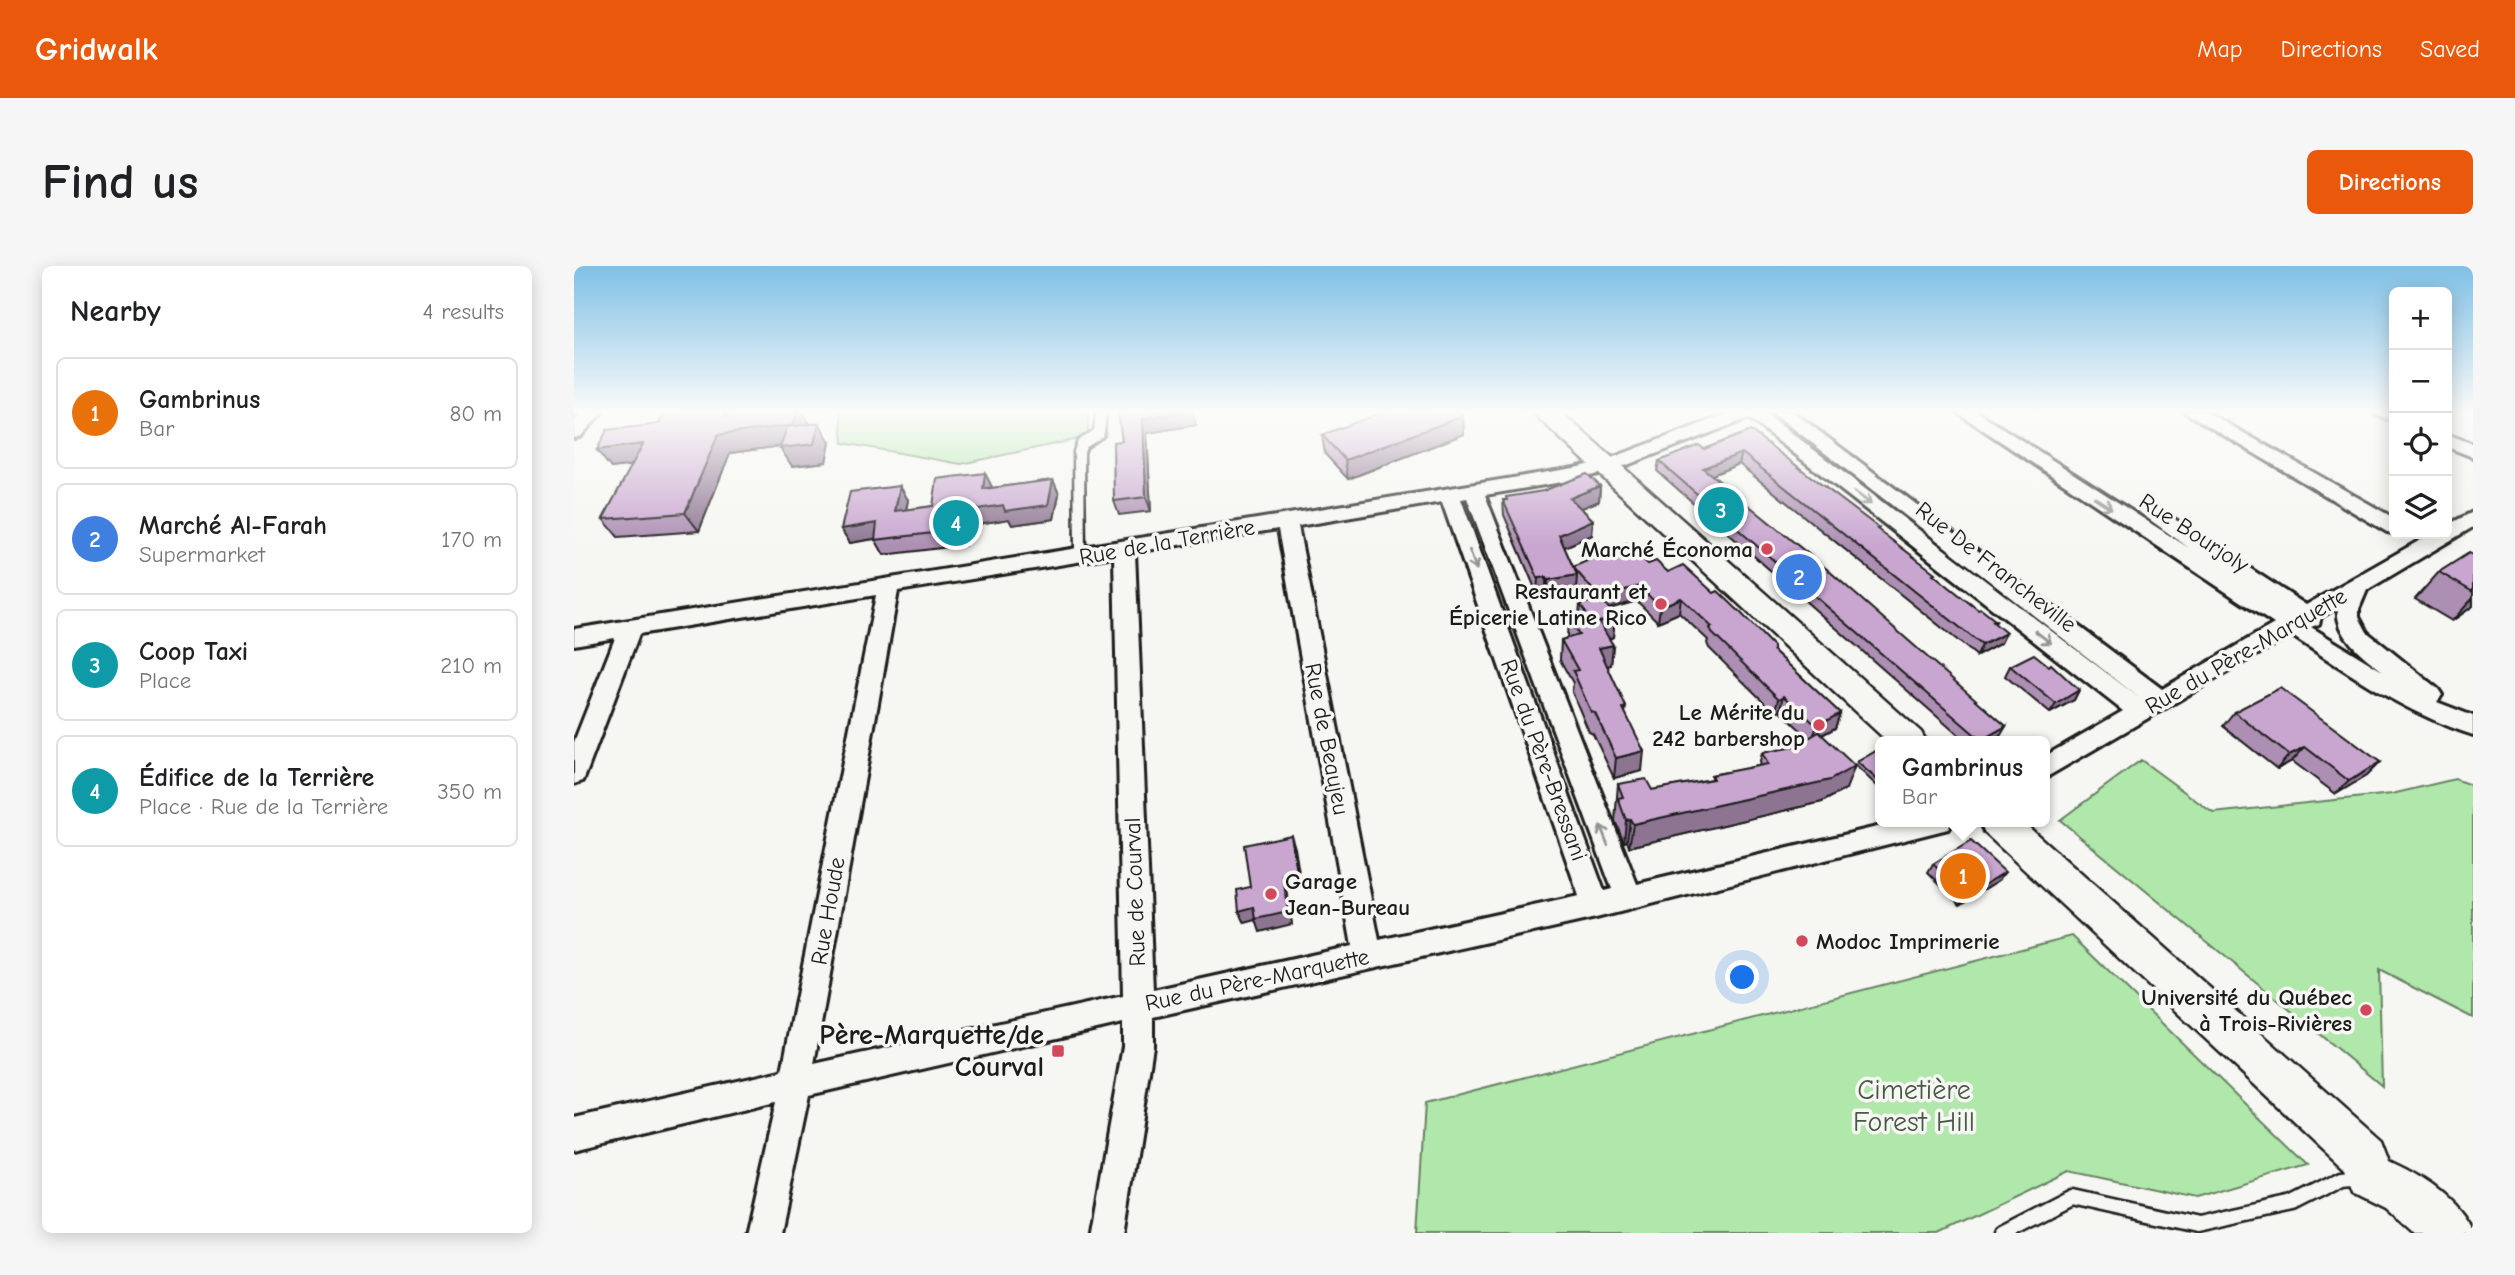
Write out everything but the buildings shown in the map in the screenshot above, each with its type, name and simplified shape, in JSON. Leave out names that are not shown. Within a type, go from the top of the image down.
[{"type":"main road","points":[[1595,456],[1903,736]]},
{"type":"main road","points":[[2003,827],[2365,1156],[2370,1176],[2403,1191],[2449,1233]]},
{"type":"street","name":"Rue de la Terrière","points":[[574,637],[1450,496],[1606,466],[1632,456]]},
{"type":"street","name":"Rue De Francheville","points":[[1813,456],[2151,707]]},
{"type":"street","name":"Rue De Francheville","points":[[1837,456],[2151,707]]},
{"type":"street","name":"Rue Bourjoly","points":[[2036,456],[2299,621]]},
{"type":"street","name":"Rue Bourjoly","points":[[2058,456],[2299,621]]},
{"type":"street","points":[[2271,456],[2389,524]]},
{"type":"street","name":"Rue du Père-Bressani","points":[[1474,491],[1629,898]]},
{"type":"street","name":"Rue du Père-Bressani","points":[[1450,496],[1596,906]]},
{"type":"street","name":"Rue du Père-Marquette","points":[[2452,530],[2473,518]]},
{"type":"street","name":"Rue de Beaujeu","points":[[1287,522],[1368,955]]},
{"type":"street","points":[[2414,539],[2426,546]]},
{"type":"street","name":"Rue du Père-Marquette","points":[[2050,765],[2438,539]]},
{"type":"street","name":"Rue de Courval","points":[[1107,1233],[1138,1046],[1124,549]]},
{"type":"street","points":[[2358,586],[2348,609],[2348,618],[2353,629],[2378,654],[2430,695]]},
{"type":"street","name":"Rue Houde","points":[[763,1233],[796,1083],[888,587]]},
{"type":"street","points":[[2299,621],[2430,695],[2473,714]]},
{"type":"street","points":[[2299,621],[2408,697],[2473,726]]},
{"type":"street","points":[[574,774],[630,628]]},
{"type":"street","name":"Rue du Père-Marquette","points":[[574,1134],[1138,1006],[1596,906],[1802,858],[1920,827]]},
{"type":"lane","points":[[1079,456],[1080,556]]},
{"type":"lane","points":[[2002,1233],[2072,1197],[2192,1229],[2292,1204],[2342,1179],[2370,1176]]},
{"type":"green space","points":[[917,456],[998,456],[961,464]]},
{"type":"green space","points":[[2141,760],[2213,813],[2392,794],[2455,779],[2473,786],[2473,1018],[2379,970],[2382,1086],[2060,820]]},
{"type":"green space","name":"Cimetière Forest Hill","points":[[2072,936],[2308,1165],[2195,1198],[2069,1171],[1939,1233],[1417,1233],[1425,1103]]},
{"type":"place","name":"Coop Taxi","points":[[1721,510]]},
{"type":"place","name":"Édifice de la Terrière","points":[[956,523]]},
{"type":"place","name":"Marché Économa","points":[[1767,549]]},
{"type":"place","name":"Marché Al-Farah","points":[[1799,577]]},
{"type":"place","name":"Restaurant et Épicerie Latine Rico","points":[[1661,604]]},
{"type":"place","name":"Le Mérite du 242 barbershop","points":[[1819,725]]},
{"type":"place","name":"Gambrinus","points":[[1963,876]]},
{"type":"place","name":"Garage Jean-Bureau","points":[[1271,894]]},
{"type":"place","name":"Modoc Imprimerie","points":[[1802,941]]},
{"type":"place","name":"Université du Québec à Trois-Rivières","points":[[2366,1010]]},
{"type":"place","name":"Père-Marquette/de Courval","points":[[1058,1051]]}]
